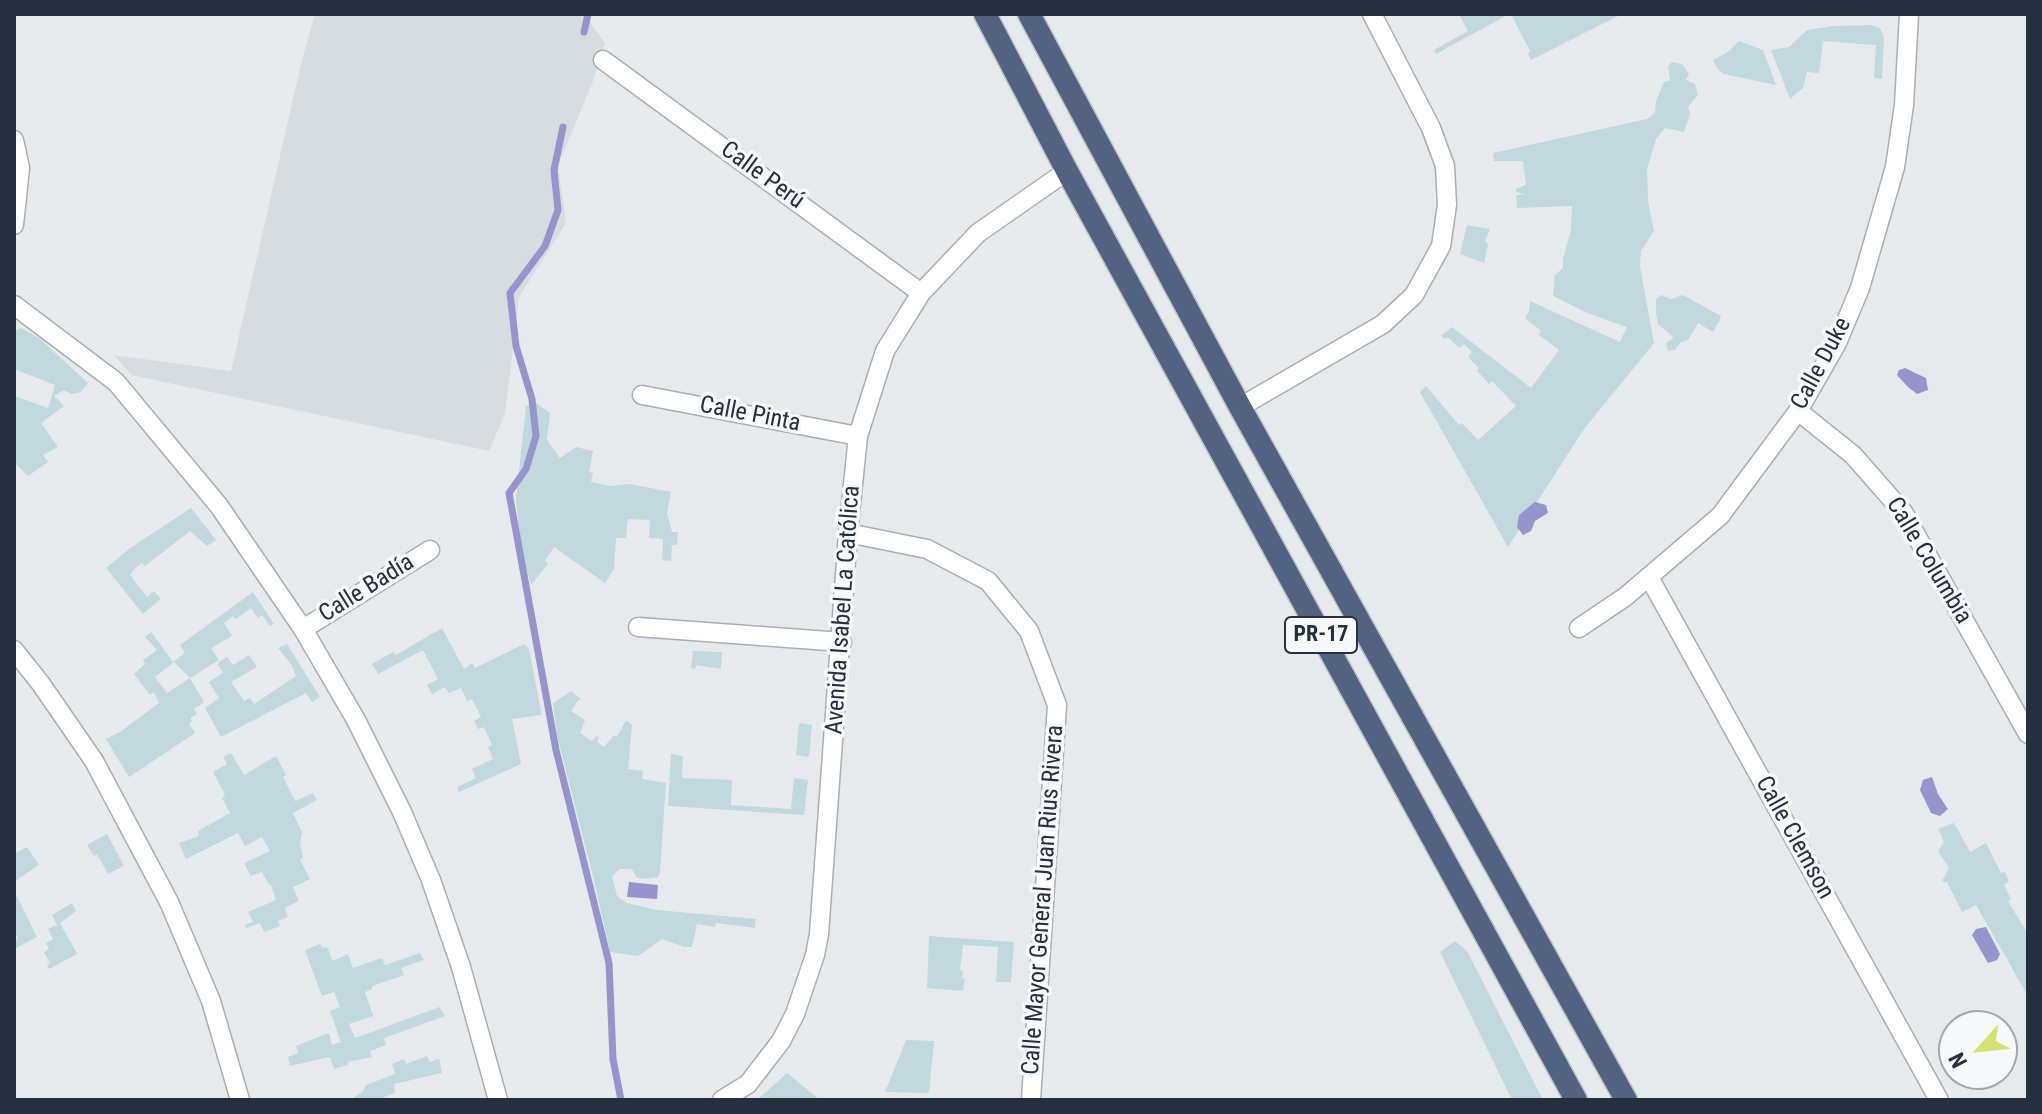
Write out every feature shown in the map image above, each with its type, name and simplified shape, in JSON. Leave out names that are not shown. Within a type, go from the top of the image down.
[{"type":"highway","name":"PR-17","points":[[985,14],[1067,171],[1576,1100]]},
{"type":"highway","name":"PR-17","points":[[1029,14],[1240,407],[1626,1100]]},
{"type":"street","points":[[1240,407],[1383,324],[1414,295],[1441,246],[1447,205],[1445,166],[1431,128],[1372,14]]},
{"type":"street","name":"Calle Duke","points":[[1579,628],[1649,577],[1720,516],[1798,411],[1837,343],[1860,288],[1895,167],[1904,105],[1909,14]]},
{"type":"street","name":"Calle Perú","points":[[603,60],[921,293]]},
{"type":"street","points":[[14,140],[20,168],[14,225]]},
{"type":"street","name":"Avenida Isabel La Católica","points":[[722,1100],[748,1084],[781,1041],[795,1014],[815,955],[858,436],[885,351],[921,293],[978,233],[1067,171]]},
{"type":"street","points":[[14,305],[116,382],[219,506],[303,629],[356,720],[402,812],[431,880],[461,967],[498,1100]]},
{"type":"street","name":"Calle Pinta","points":[[642,395],[858,436]]},
{"type":"street","name":"Calle Columbia","points":[[1798,411],[1853,455],[1903,512],[2028,734]]},
{"type":"street","name":"Calle Mayor General Juan Rius Rivera","points":[[848,533],[927,549],[988,581],[1029,631],[1057,705],[1031,1100]]},
{"type":"street","name":"Calle Badía","points":[[303,629],[430,550]]},
{"type":"street","name":"Calle Clemson","points":[[1649,577],[1939,1100]]},
{"type":"street","points":[[638,627],[842,642]]},
{"type":"street","points":[[14,650],[94,761],[169,902],[211,1001],[240,1100]]},
{"type":"shaded area","points":[[315,14],[584,14],[605,43],[592,84],[558,165],[566,223],[519,297],[505,414],[489,451],[131,375],[114,355],[231,371]]},
{"type":"shaded area","points":[[1459,14],[1509,14],[1436,54],[1434,50],[1468,31]]},
{"type":"shaded area","points":[[1511,14],[1622,14],[1531,60],[1530,51]]},
{"type":"shaded area","points":[[1871,25],[1880,28],[1884,37],[1882,79],[1874,78],[1876,45],[1823,41],[1819,73],[1807,72],[1803,88],[1790,99],[1771,50],[1789,47],[1807,30]]},
{"type":"shaded area","points":[[1739,41],[1763,50],[1776,85],[1718,70],[1713,60]]},
{"type":"shaded area","points":[[1672,62],[1682,64],[1689,74],[1686,80],[1695,84],[1698,95],[1688,107],[1690,114],[1684,132],[1665,128],[1656,139],[1647,170],[1648,201],[1654,231],[1641,251],[1640,267],[1654,343],[1584,429],[1508,547],[1420,392],[1426,386],[1459,425],[1462,423],[1478,440],[1516,406],[1492,381],[1489,384],[1477,371],[1479,368],[1468,357],[1472,352],[1464,344],[1459,348],[1448,337],[1445,339],[1441,336],[1452,327],[1531,388],[1559,350],[1539,335],[1541,331],[1525,318],[1530,301],[1620,342],[1627,327],[1587,313],[1553,296],[1555,275],[1563,268],[1571,230],[1572,206],[1517,208],[1516,195],[1525,194],[1516,192],[1516,189],[1526,185],[1523,161],[1494,161],[1493,153],[1647,119],[1655,113],[1664,82],[1670,81],[1668,66]]},
{"type":"shaded area","points":[[1467,225],[1490,229],[1485,241],[1488,244],[1484,263],[1460,254]]},
{"type":"shaded area","points":[[1661,295],[1671,299],[1683,295],[1721,316],[1713,332],[1698,323],[1688,340],[1680,343],[1675,350],[1668,351],[1666,343],[1674,338],[1658,324],[1656,299]]},
{"type":"shaded area","points":[[21,328],[39,338],[88,383],[81,392],[71,394],[64,390],[54,396],[64,406],[41,423],[58,447],[43,455],[48,462],[28,476],[14,462],[14,398],[48,408],[55,385],[14,369],[14,331]]},
{"type":"shaded area","points":[[536,403],[550,413],[547,440],[560,458],[576,447],[593,451],[589,472],[593,473],[591,482],[611,486],[630,484],[671,492],[667,513],[672,532],[678,532],[677,545],[672,545],[671,561],[662,560],[663,539],[649,538],[650,520],[628,519],[626,538],[616,538],[614,569],[605,583],[554,547],[545,561],[548,564],[531,585],[521,548],[516,499],[526,406]]},
{"type":"shaded area","points":[[191,508],[216,540],[207,546],[190,531],[145,566],[142,563],[135,568],[130,575],[147,597],[154,591],[161,599],[143,614],[106,568]]},
{"type":"shaded area","points":[[253,592],[274,624],[270,626],[262,615],[258,618],[251,608],[224,623],[232,636],[211,648],[219,660],[190,678],[204,702],[194,709],[197,714],[190,718],[192,721],[189,724],[195,733],[129,777],[106,739],[159,703],[154,692],[150,695],[134,674],[145,664],[143,660],[157,650],[145,637],[151,632],[173,662],[185,653],[180,645]],"holes":[[[174,662],[190,678],[167,693],[155,677]]]},
{"type":"shaded area","points":[[442,628],[464,669],[472,663],[475,668],[524,644],[529,649],[541,711],[541,715],[512,719],[521,764],[459,792],[457,787],[476,778],[472,769],[493,759],[488,747],[492,745],[484,727],[478,729],[474,721],[481,717],[472,699],[467,701],[461,688],[449,693],[445,687],[432,694],[427,685],[438,679],[423,650],[378,674],[372,664],[393,652],[396,655]]},
{"type":"shaded area","points":[[287,644],[320,697],[312,702],[306,693],[221,737],[205,708],[219,698],[209,682],[223,673],[219,662],[227,657],[233,665],[249,655],[257,667],[231,682],[244,701],[250,698],[254,704],[296,676],[278,648]]},
{"type":"shaded area","points":[[693,651],[722,652],[721,669],[696,665],[695,669],[691,668]]},
{"type":"shaded area","points":[[571,691],[582,700],[578,700],[571,711],[585,720],[580,733],[592,741],[599,737],[597,742],[604,747],[614,735],[617,737],[626,720],[632,725],[628,769],[643,771],[642,779],[666,783],[658,877],[637,878],[632,869],[619,869],[612,876],[617,896],[627,903],[656,910],[756,919],[755,928],[697,924],[692,947],[662,939],[638,956],[610,952],[557,735],[553,703]]},
{"type":"shaded area","points":[[799,723],[812,725],[809,757],[796,755]]},
{"type":"shaded area","points":[[231,753],[244,775],[276,756],[295,801],[313,793],[317,800],[293,813],[302,832],[300,844],[303,858],[300,860],[310,879],[293,887],[299,901],[285,908],[288,917],[278,921],[280,926],[264,932],[260,923],[246,928],[245,925],[253,922],[248,912],[276,900],[262,872],[251,876],[244,863],[270,851],[262,837],[245,846],[238,833],[186,859],[179,843],[199,836],[198,831],[230,813],[213,772],[227,764],[223,757]]},
{"type":"shaded area","points":[[671,754],[683,756],[682,778],[732,780],[731,805],[791,809],[794,778],[808,780],[804,815],[668,806]]},
{"type":"shaded area","points":[[1954,823],[1970,852],[1986,843],[2001,873],[2005,872],[2009,881],[2004,885],[2011,899],[2008,901],[2028,934],[2028,996],[1976,905],[1962,912],[1947,882],[1942,881],[1949,868],[1938,851],[1944,842],[1938,829]]},
{"type":"shaded area","points":[[107,834],[124,866],[108,874],[97,854],[94,856],[87,845]]},
{"type":"shaded area","points":[[27,847],[39,865],[14,882],[14,854]]},
{"type":"shaded area","points":[[14,890],[37,937],[14,949],[14,941],[18,938],[14,931]]},
{"type":"shaded area","points":[[72,903],[76,911],[60,923],[77,954],[49,969],[47,965],[50,963],[44,952],[49,949],[46,943],[53,939],[48,929],[57,925],[52,915]]},
{"type":"shaded area","points":[[929,936],[1014,942],[1011,982],[996,982],[998,947],[963,945],[960,970],[965,979],[963,991],[927,988]]},
{"type":"shaded area","points":[[1455,941],[1467,951],[1543,1100],[1512,1100],[1440,952]]},
{"type":"shaded area","points":[[320,944],[323,948],[327,947],[333,961],[348,954],[353,968],[382,958],[385,965],[420,953],[424,960],[401,968],[404,975],[372,986],[365,992],[373,1016],[349,1024],[355,1038],[440,1007],[445,1016],[384,1038],[386,1045],[370,1051],[372,1057],[348,1062],[348,1065],[334,1069],[330,1057],[290,1066],[288,1057],[298,1053],[296,1046],[329,1033],[332,1045],[341,1042],[330,1011],[340,1007],[334,992],[322,996],[305,950]]},
{"type":"shaded area","points":[[906,1040],[934,1041],[929,1093],[885,1092]]},
{"type":"shaded area","points":[[427,1056],[430,1062],[439,1059],[442,1073],[394,1084],[395,1093],[384,1097],[385,1100],[351,1100],[366,1085],[395,1074],[392,1064],[404,1059],[406,1064]]},
{"type":"shaded area","points":[[787,1073],[820,1100],[757,1100]]},
{"type":"water","points":[[1905,368],[1926,378],[1928,390],[1917,394],[1908,387],[1897,375],[1899,370]]},
{"type":"water","points":[[1535,502],[1546,505],[1548,513],[1535,521],[1531,531],[1523,535],[1517,527],[1519,515]]},
{"type":"water","points":[[1932,777],[1948,809],[1940,816],[1931,813],[1920,790],[1923,780]]},
{"type":"water","points":[[629,882],[658,885],[657,899],[627,897]]},
{"type":"water","points":[[1986,927],[2000,954],[1997,960],[1988,963],[1972,935],[1976,929]]},
{"type":"waterway","points":[[584,32],[588,14]]},
{"type":"waterway","points":[[563,127],[554,170],[558,210],[545,246],[510,293],[516,346],[532,399],[536,436],[526,469],[509,493],[556,750],[609,963],[613,1059],[621,1100]]}]
